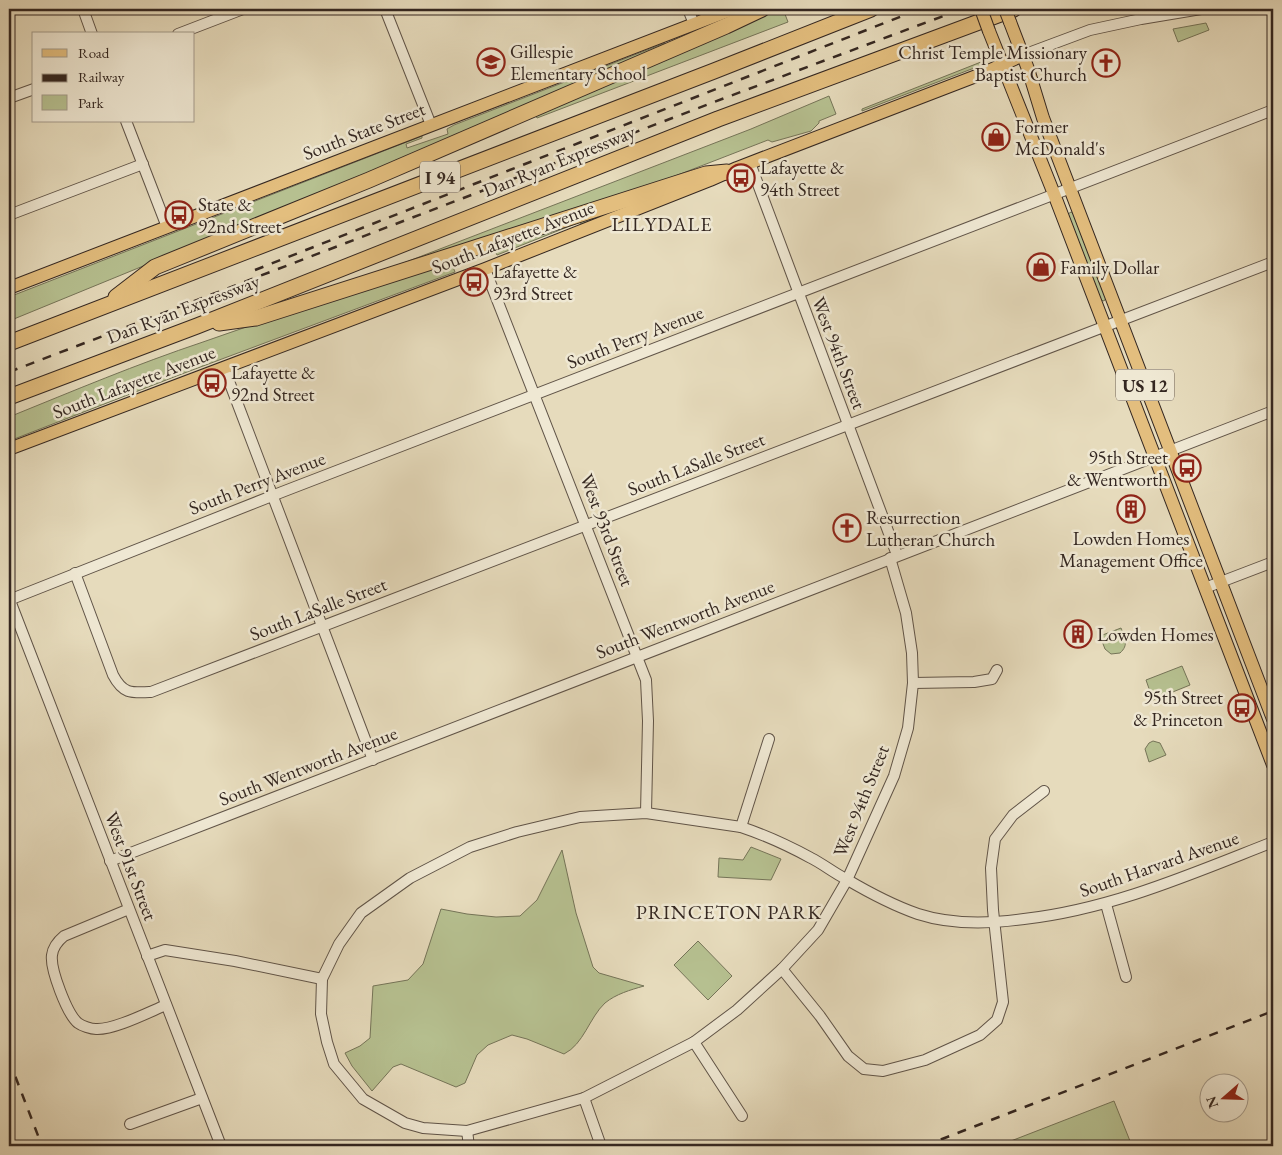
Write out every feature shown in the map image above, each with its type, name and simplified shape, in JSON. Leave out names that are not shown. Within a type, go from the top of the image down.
[{"type":"highway","points":[[104,306],[155,267],[395,169],[762,9]]},
{"type":"highway","name":"Dan Ryan Expressway","points":[[9,343],[705,75],[871,9]]},
{"type":"highway","name":"Dan Ryan Expressway","points":[[9,397],[197,326],[718,119],[1012,16]]},
{"type":"highway","points":[[197,326],[256,318],[706,174],[727,172]]},
{"type":"main road","name":"South State Street","points":[[9,288],[733,9]]},
{"type":"main road","name":"US 12","points":[[981,9],[1273,765]]},
{"type":"main road","name":"US 12","points":[[1005,9],[1012,16],[1043,118],[1069,188],[1273,715]]},
{"type":"main road","name":"South Lafayette Avenue","points":[[9,449],[486,268],[1023,55]]},
{"type":"street","points":[[82,9],[91,32]]},
{"type":"street","points":[[183,32],[242,9]]},
{"type":"street","points":[[385,9],[431,126]]},
{"type":"street","points":[[688,9],[694,24]]},
{"type":"street","name":"South Lafayette Avenue","points":[[1023,55],[1090,30],[1201,9]]},
{"type":"street","points":[[9,98],[32,90]]},
{"type":"street","name":"South Perry Avenue","points":[[9,599],[1273,110]]},
{"type":"street","points":[[126,122],[167,227]]},
{"type":"street","name":"West 94th Street","points":[[750,163],[848,425],[894,556],[912,653],[913,683],[908,728],[894,776],[848,880]]},
{"type":"street","points":[[9,215],[143,164]]},
{"type":"street","name":"South LaSalle Street","points":[[75,573],[112,675],[117,683],[131,693],[151,692],[1273,262]]},
{"type":"street","name":"West 93rd Street","points":[[486,268],[646,680],[648,721],[646,813]]},
{"type":"street","points":[[224,368],[373,760]]},
{"type":"street","name":"South Wentworth Avenue","points":[[110,861],[894,556],[1273,411]]},
{"type":"street","points":[[1205,588],[1273,562]]},
{"type":"street","name":"West 91st Street","points":[[9,599],[221,1146]]},
{"type":"street","points":[[913,683],[974,682],[992,679],[998,670]]},
{"type":"street","points":[[1256,720],[1273,715]]},
{"type":"street","points":[[741,827],[769,738]]},
{"type":"street","points":[[782,969],[820,1016],[848,1056],[864,1069],[883,1071],[932,1057],[980,1035],[998,1020],[1003,1002],[994,923],[991,868],[995,839],[1013,815],[1044,791]]},
{"type":"street","name":"South Harvard Avenue","points":[[322,979],[339,944],[361,913],[410,878],[479,844],[573,818],[646,813],[741,827],[754,831],[812,858],[848,880],[918,914],[953,921],[994,923],[1046,917],[1106,904],[1273,842]]},
{"type":"street","points":[[147,956],[165,950],[235,961],[322,979],[321,1014],[334,1064],[363,1099],[405,1123],[423,1128],[467,1131],[584,1098],[694,1042],[737,1010],[782,969],[818,930],[848,880]]},
{"type":"street","points":[[1106,904],[1126,977]]},
{"type":"street","points":[[129,909],[64,936],[56,943],[52,954],[52,965],[70,1013],[79,1024],[95,1029],[106,1028],[166,1005]]},
{"type":"street","points":[[694,1042],[742,1116]]},
{"type":"street","points":[[130,1124],[202,1098]]},
{"type":"street","points":[[584,1098],[601,1146]]},
{"type":"street","points":[[467,1131],[469,1146]]},
{"type":"green space","points":[[775,9],[783,9],[788,22],[537,118],[535,114],[717,36]]},
{"type":"green space","points":[[1206,23],[1209,30],[1178,42],[1173,29]]},
{"type":"green space","points":[[665,43],[666,47],[419,153],[9,321],[9,297],[422,136],[422,138],[406,144],[407,148],[448,134],[447,129],[454,125]]},
{"type":"green space","points":[[981,62],[982,65],[862,111],[862,109]]},
{"type":"green space","points":[[829,96],[836,114],[819,121],[811,131],[772,142],[768,140],[639,190],[401,264],[751,129]]},
{"type":"green space","points":[[621,208],[497,255],[495,251],[455,266],[453,267],[455,272],[9,441],[9,417],[178,350],[412,273]]},
{"type":"green space","points":[[1071,212],[1106,298],[1104,301],[1101,300],[1068,214]]},
{"type":"green space","points":[[1121,628],[1125,638],[1125,647],[1120,653],[1111,654],[1105,649],[1100,636]]},
{"type":"green space","points":[[1182,666],[1190,685],[1153,700],[1146,680]]},
{"type":"green space","points":[[1153,741],[1160,743],[1166,755],[1149,762],[1145,749]]},
{"type":"green space","points":[[751,847],[781,859],[771,880],[718,877],[719,858],[743,860]]},
{"type":"green space","points":[[562,850],[576,913],[593,967],[599,973],[644,986],[618,995],[605,1003],[599,1009],[577,1044],[564,1054],[512,1035],[488,1045],[477,1055],[465,1083],[456,1087],[401,1064],[393,1067],[372,1091],[352,1066],[345,1053],[360,1046],[370,1038],[373,986],[408,980],[423,964],[441,909],[496,917],[520,916],[537,900]]},
{"type":"green space","points":[[698,941],[732,976],[708,1000],[674,965]]},
{"type":"green space","points":[[1114,1101],[1132,1146],[998,1146]]},
{"type":"railway","points":[[255,270],[920,9]]},
{"type":"railway","points":[[9,372],[962,9]]},
{"type":"railway","points":[[924,1146],[1273,1011]]},
{"type":"railway","points":[[9,1060],[42,1146]]},
{"type":"place","name":"Gillespie Elementary School","points":[[491,62]]},
{"type":"place","name":"Christ Temple Missionary Baptist Church","points":[[1106,63]]},
{"type":"place","name":"Former McDonald's","points":[[996,137]]},
{"type":"place","name":"Lafayette & 94th Street","points":[[741,178]]},
{"type":"place","name":"State & 92nd Street","points":[[179,215]]},
{"type":"place","name":"Family Dollar","points":[[1041,267]]},
{"type":"place","name":"Lafayette & 93rd Street","points":[[474,282]]},
{"type":"place","name":"Lafayette & 92nd Street","points":[[212,383]]},
{"type":"place","name":"95th Street & Wentworth","points":[[1187,468]]},
{"type":"place","name":"Lowden Homes Management Office","points":[[1131,509]]},
{"type":"place","name":"Resurrection Lutheran Church","points":[[847,528]]},
{"type":"place","name":"Lowden Homes","points":[[1078,634]]},
{"type":"place","name":"95th Street & Princeton","points":[[1242,708]]},
{"type":"district","name":"LILYDALE","points":[[662,224]]},
{"type":"district","name":"PRINCETON PARK","points":[[729,912]]}]
